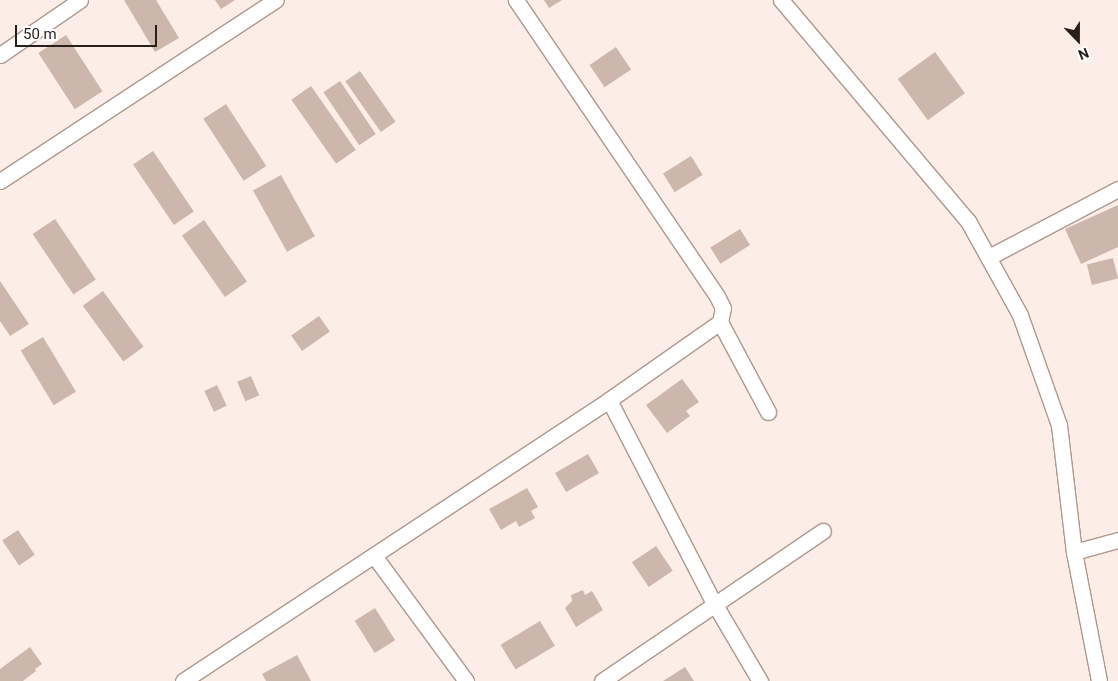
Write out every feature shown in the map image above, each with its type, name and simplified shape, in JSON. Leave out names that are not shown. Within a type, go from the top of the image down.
[{"type":"street","points":[[0,55],[80,0]]},
{"type":"street","points":[[0,181],[276,0]]},
{"type":"street","points":[[516,0],[717,296],[723,308],[720,322],[768,412]]},
{"type":"street","points":[[781,0],[968,222],[989,256],[1020,315],[1058,425],[1074,552],[1098,681]]},
{"type":"street","points":[[989,256],[1118,189]]},
{"type":"street","points":[[183,681],[609,400],[720,322]]},
{"type":"street","points":[[609,400],[714,603],[760,681]]},
{"type":"street","points":[[602,681],[714,603],[823,531]]},
{"type":"street","points":[[1074,552],[1118,540]]},
{"type":"street","points":[[375,556],[466,681]]},
{"type":"building","points":[[124,0],[156,0],[179,38],[155,52]]},
{"type":"building","points":[[215,0],[235,0],[221,9]]},
{"type":"building","points":[[544,0],[562,0],[549,8]]},
{"type":"building","points":[[66,35],[102,91],[75,109],[38,53]]},
{"type":"building","points":[[616,47],[631,69],[605,87],[589,65]]},
{"type":"building","points":[[935,52],[965,93],[928,120],[898,79]]},
{"type":"building","points":[[360,71],[396,122],[381,132],[345,81]]},
{"type":"building","points":[[340,81],[376,134],[359,145],[323,92]]},
{"type":"building","points":[[311,86],[356,150],[336,164],[291,100]]},
{"type":"building","points":[[226,104],[266,166],[244,181],[203,119]]},
{"type":"building","points":[[153,151],[194,212],[174,225],[133,164]]},
{"type":"building","points":[[691,156],[703,175],[675,192],[663,173]]},
{"type":"building","points":[[281,175],[315,236],[287,252],[253,191]]},
{"type":"building","points":[[1118,205],[1118,247],[1081,264],[1065,229]]},
{"type":"building","points":[[55,219],[96,280],[73,295],[33,234]]},
{"type":"building","points":[[204,220],[247,281],[225,297],[182,235]]},
{"type":"building","points":[[740,229],[750,245],[720,264],[710,248]]},
{"type":"building","points":[[1113,258],[1118,278],[1092,285],[1087,265]]},
{"type":"building","points":[[0,281],[29,324],[10,336],[0,321]]},
{"type":"building","points":[[103,291],[144,347],[123,362],[83,306]]},
{"type":"building","points":[[319,316],[330,332],[302,351],[291,336]]},
{"type":"building","points":[[43,337],[76,392],[54,405],[21,350]]},
{"type":"building","points":[[251,376],[259,395],[245,401],[237,382]]},
{"type":"building","points":[[682,379],[699,402],[686,411],[690,416],[667,433],[646,405]]},
{"type":"building","points":[[217,385],[227,406],[214,412],[204,391]]},
{"type":"building","points":[[588,454],[599,473],[566,492],[555,473]]},
{"type":"building","points":[[527,488],[538,507],[531,511],[535,518],[519,527],[516,521],[501,530],[489,509]]},
{"type":"building","points":[[18,530],[35,555],[19,565],[2,541]]},
{"type":"building","points":[[656,546],[673,571],[649,587],[632,562]]},
{"type":"building","points":[[583,590],[585,595],[592,591],[603,610],[576,627],[565,608],[572,601],[571,595]]},
{"type":"building","points":[[375,608],[395,640],[375,653],[355,621]]},
{"type":"building","points":[[540,621],[555,646],[516,670],[501,645]]},
{"type":"building","points":[[30,647],[42,664],[35,669],[36,671],[23,681],[0,681],[0,669]]},
{"type":"building","points":[[297,655],[311,681],[266,681],[262,674]]},
{"type":"building","points":[[685,667],[694,681],[663,681]]}]
